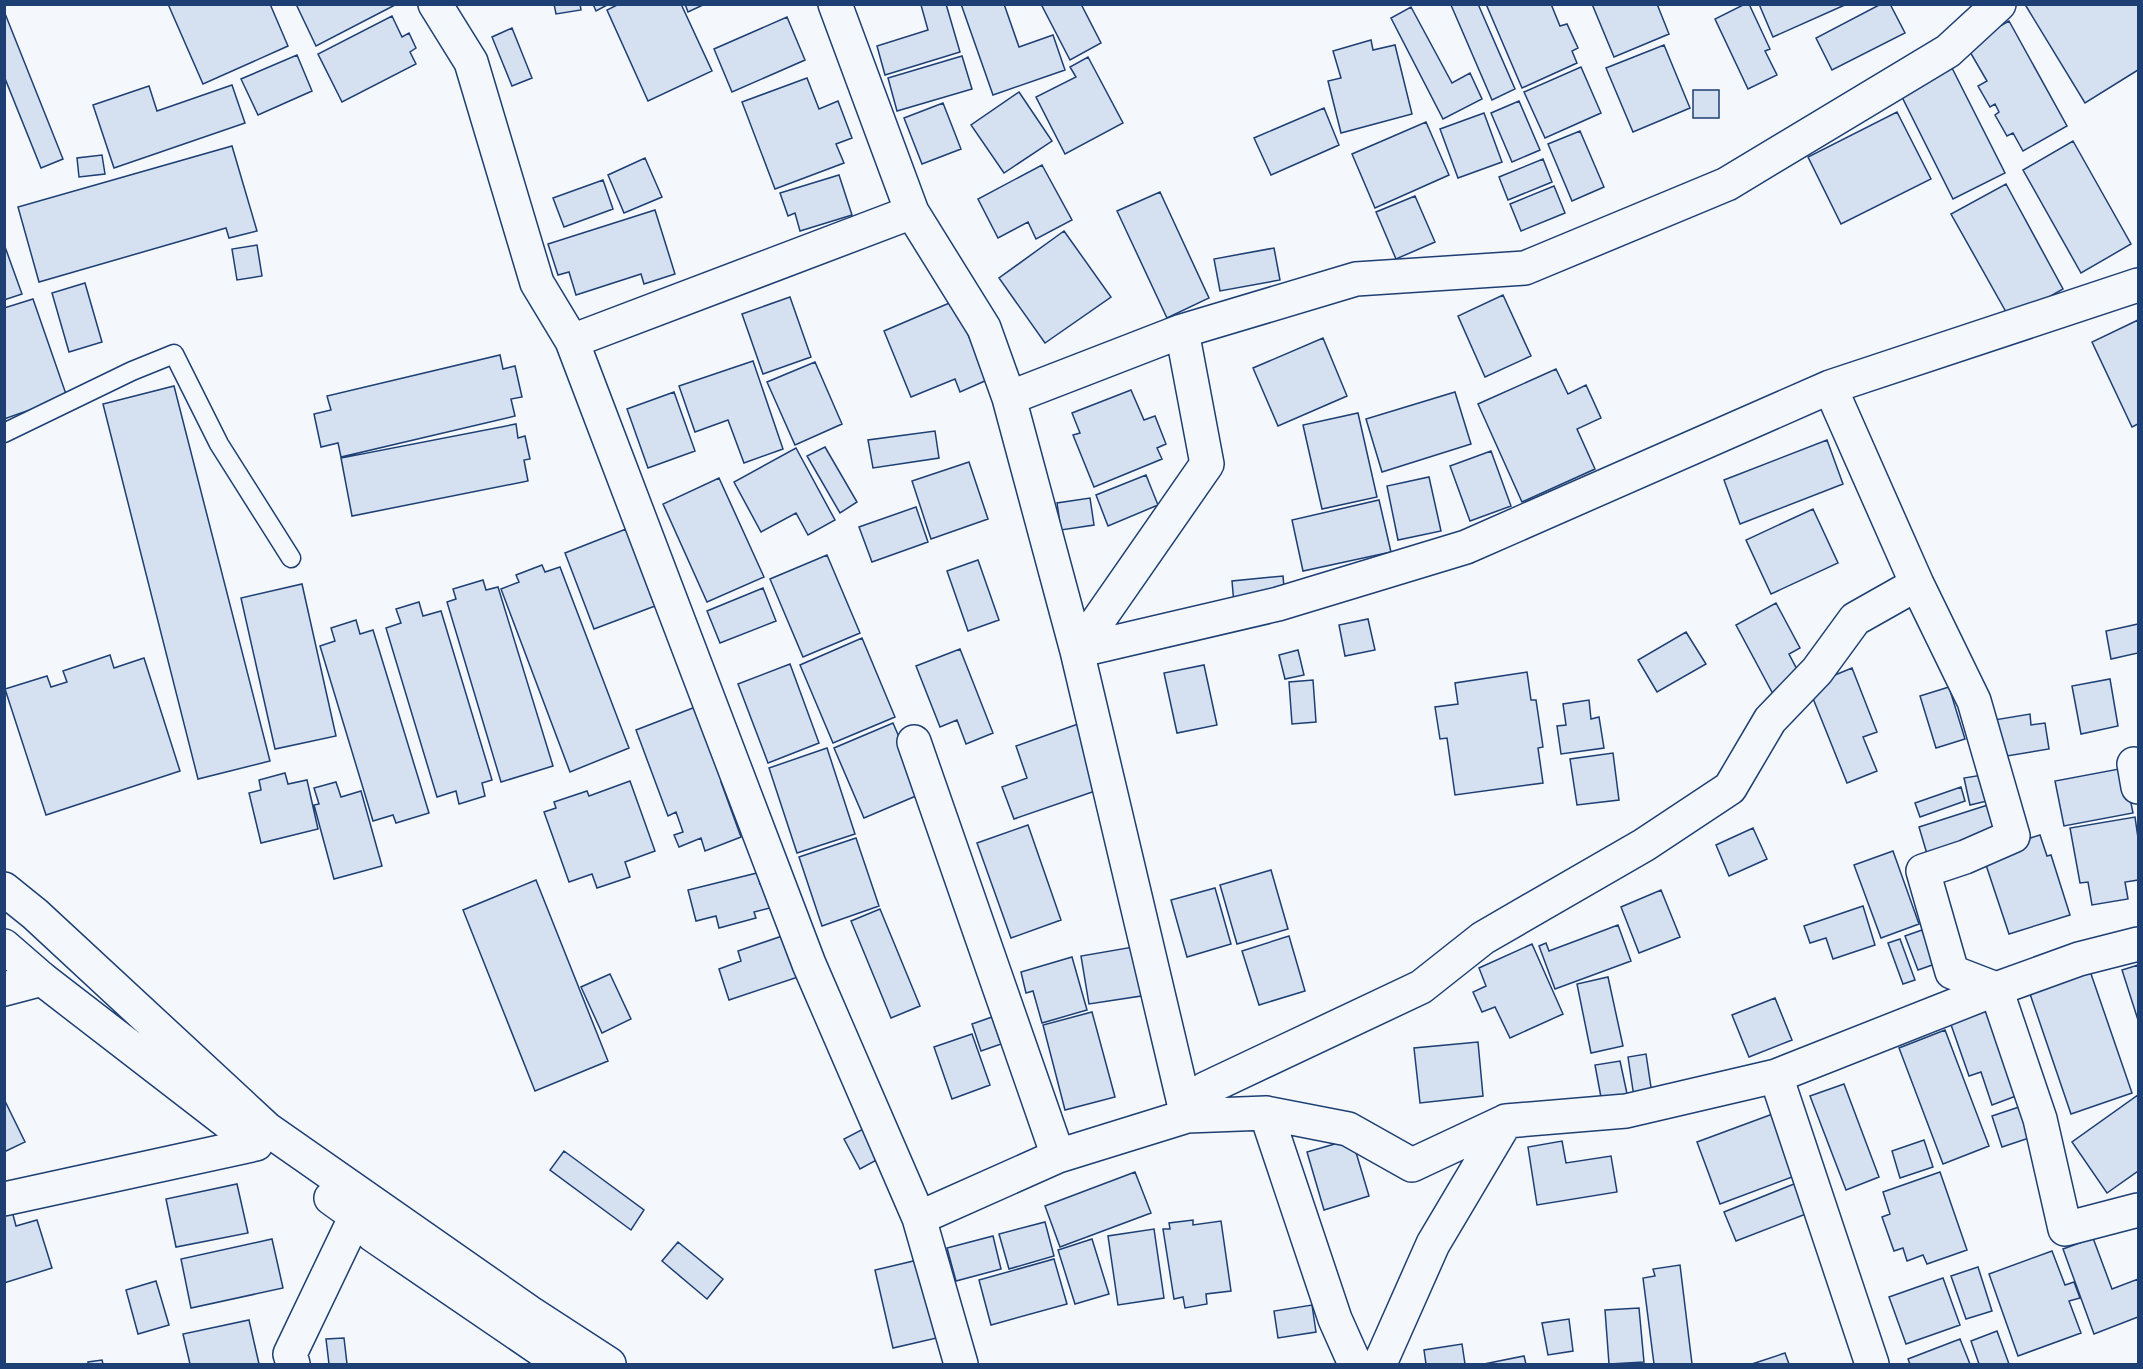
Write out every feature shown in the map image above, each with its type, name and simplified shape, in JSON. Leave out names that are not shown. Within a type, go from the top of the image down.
[{"type":"street","points":[[435,4],[471,62],[537,283],[572,341],[809,964],[918,1218],[961,1365]]},
{"type":"street","points":[[835,4],[912,212],[984,327],[1009,398],[1077,651],[1188,1116]]},
{"type":"street","points":[[1009,398],[1182,331],[1356,279],[1525,268],[1727,184],[1948,51],[1999,4]]},
{"type":"street","points":[[572,341],[912,212]]},
{"type":"street","points":[[1077,651],[1278,604],[1466,547],[1830,387],[2138,287]]},
{"type":"street","points":[[1077,651],[1207,464],[1182,331]]},
{"type":"street","points":[[1830,387],[1917,584],[1974,701],[2013,836],[1965,857],[1923,871],[1952,972],[1996,989]]},
{"type":"street","points":[[1188,1116],[1205,1089],[1421,987],[1483,939],[1644,845],[1730,788],[1770,720],[1817,671],[1855,619],[1917,584]]},
{"type":"street","points":[[914,742],[1058,1156]]},
{"type":"street","points":[[4,889],[35,914],[267,1129],[529,1312],[609,1365]]},
{"type":"street","points":[[918,1218],[1058,1156],[1188,1116],[1266,1113],[1348,1129],[1412,1165],[1506,1121],[1626,1111],[1776,1076],[1996,989],[2079,959],[2139,944]]},
{"type":"street","points":[[4,946],[42,979],[256,1144],[356,1216],[373,1235],[562,1365]]},
{"type":"street","points":[[4,989],[42,979]]},
{"type":"street","points":[[1996,989],[2040,1119],[2065,1229],[2139,1210]]},
{"type":"street","points":[[1776,1076],[1872,1365]]},
{"type":"street","points":[[1266,1113],[1335,1319],[1355,1365]]},
{"type":"street","points":[[1382,1365],[1382,1359],[1433,1244],[1506,1121]]},
{"type":"street","points":[[4,1199],[256,1144]]},
{"type":"street","points":[[293,1365],[290,1354],[356,1216]]},
{"type":"lane","points":[[4,433],[132,371],[174,354],[219,444],[291,558]]},
{"type":"building","points":[[168,4],[270,4],[288,46],[203,84]]},
{"type":"building","points":[[296,4],[395,4],[395,5],[316,46]]},
{"type":"building","points":[[554,4],[580,4],[581,10],[556,14]]},
{"type":"building","points":[[593,4],[609,4],[596,11]]},
{"type":"building","points":[[619,4],[681,4],[712,71],[648,101],[607,10]]},
{"type":"building","points":[[685,4],[705,4],[688,12]]},
{"type":"building","points":[[946,4],[960,52],[885,75],[877,46],[928,30],[921,5]]},
{"type":"building","points":[[961,4],[1004,4],[1019,47],[1053,35],[1065,70],[993,95]]},
{"type":"building","points":[[1041,4],[1081,4],[1101,43],[1070,60]]},
{"type":"building","points":[[1478,4],[1515,89],[1492,100],[1451,5]]},
{"type":"building","points":[[1486,4],[1551,4],[1560,26],[1567,24],[1578,48],[1572,51],[1577,63],[1522,88]]},
{"type":"building","points":[[1592,4],[1657,4],[1669,34],[1614,57]]},
{"type":"building","points":[[1749,4],[1770,49],[1765,51],[1777,75],[1748,89],[1715,19]]},
{"type":"building","points":[[1759,4],[1847,4],[1773,37]]},
{"type":"building","points":[[1881,4],[1890,4],[1905,33],[1832,70],[1816,38]]},
{"type":"building","points":[[2028,4],[2138,4],[2138,70],[2085,103],[2026,6]]},
{"type":"building","points":[[1411,7],[1452,83],[1470,73],[1482,99],[1443,119],[1391,18]]},
{"type":"building","points":[[4,11],[63,159],[41,168],[4,76]]},
{"type":"building","points":[[392,16],[402,37],[409,33],[416,48],[410,52],[416,64],[342,102],[318,54]]},
{"type":"building","points":[[787,17],[805,60],[732,92],[714,49]]},
{"type":"building","points":[[2009,21],[2067,126],[2023,151],[2013,133],[2007,136],[1995,115],[1999,112],[1995,104],[1990,107],[1978,86],[1987,81],[1966,45]]},
{"type":"building","points":[[512,28],[532,78],[512,86],[492,37]]},
{"type":"building","points":[[1371,40],[1373,50],[1395,45],[1412,114],[1341,133],[1328,81],[1341,78],[1333,51]]},
{"type":"building","points":[[1664,45],[1690,108],[1633,132],[1606,68]]},
{"type":"building","points":[[297,55],[312,91],[258,115],[241,79]]},
{"type":"building","points":[[962,56],[972,89],[897,111],[888,78]]},
{"type":"building","points":[[1088,57],[1123,123],[1065,154],[1036,97],[1076,77],[1070,67]]},
{"type":"building","points":[[1581,67],[1601,113],[1545,138],[1524,92]]},
{"type":"building","points":[[1952,68],[2005,173],[1953,199],[1901,95]]},
{"type":"building","points":[[807,78],[819,109],[838,101],[852,138],[836,144],[844,163],[775,189],[742,102]]},
{"type":"building","points":[[232,85],[245,123],[114,168],[93,105],[149,86],[157,111]]},
{"type":"building","points":[[1693,90],[1719,90],[1719,118],[1693,118]]},
{"type":"building","points":[[1019,92],[1052,141],[1004,173],[971,125]]},
{"type":"building","points":[[1519,101],[1540,150],[1512,162],[1491,113]]},
{"type":"building","points":[[943,103],[961,149],[922,164],[904,118]]},
{"type":"building","points":[[1324,108],[1339,145],[1271,175],[1254,138]]},
{"type":"building","points":[[1897,112],[1931,179],[1841,224],[1808,157]]},
{"type":"building","points":[[1484,113],[1502,162],[1458,178],[1440,129]]},
{"type":"building","points":[[1426,122],[1449,175],[1375,208],[1352,154]]},
{"type":"building","points":[[1580,131],[1604,187],[1572,201],[1548,144]]},
{"type":"building","points":[[2073,141],[2131,244],[2081,273],[2023,170]]},
{"type":"building","points":[[232,146],[257,231],[229,238],[226,228],[39,282],[18,207]]},
{"type":"building","points":[[102,155],[105,174],[79,177],[77,158]]},
{"type":"building","points":[[645,158],[662,197],[624,213],[608,175]]},
{"type":"building","points":[[1543,159],[1552,182],[1508,200],[1499,177]]},
{"type":"building","points":[[1042,165],[1072,220],[1036,239],[1028,222],[998,238],[978,199]]},
{"type":"building","points":[[839,175],[852,215],[800,231],[795,213],[788,216],[780,193]]},
{"type":"building","points":[[603,180],[613,209],[564,227],[553,198]]},
{"type":"building","points":[[2006,184],[2063,289],[2010,319],[1951,214]]},
{"type":"building","points":[[1554,186],[1565,213],[1521,231],[1510,204]]},
{"type":"building","points":[[1160,192],[1209,298],[1167,318],[1117,211]]},
{"type":"building","points":[[1415,196],[1435,242],[1396,259],[1376,212]]},
{"type":"building","points":[[655,210],[675,274],[644,284],[641,274],[576,295],[569,272],[558,275],[548,244]]},
{"type":"building","points":[[1064,231],[1111,297],[1045,343],[999,278]]},
{"type":"building","points":[[4,244],[22,294],[4,300]]},
{"type":"building","points":[[257,245],[262,276],[237,280],[232,249]]},
{"type":"building","points":[[1274,248],[1280,280],[1220,291],[1214,259]]},
{"type":"building","points":[[85,283],[102,342],[69,352],[52,293]]},
{"type":"building","points":[[1503,295],[1531,356],[1485,377],[1458,316]]},
{"type":"building","points":[[790,297],[811,357],[763,374],[742,314]]},
{"type":"building","points":[[33,299],[67,397],[4,419],[4,308]]},
{"type":"building","points":[[954,301],[987,380],[960,392],[955,379],[911,397],[884,331]]},
{"type":"building","points":[[2138,320],[2138,424],[2132,427],[2092,342]]},
{"type":"building","points":[[1323,338],[1347,396],[1278,426],[1253,368]]},
{"type":"building","points":[[500,355],[503,369],[515,366],[522,397],[511,399],[515,416],[341,457],[338,443],[321,447],[314,414],[331,410],[327,396]]},
{"type":"building","points":[[753,361],[783,449],[744,463],[728,420],[695,432],[679,386]]},
{"type":"building","points":[[815,362],[842,424],[795,445],[767,382]]},
{"type":"building","points":[[1556,369],[1568,394],[1586,385],[1601,418],[1577,429],[1595,469],[1522,502],[1478,404]]},
{"type":"building","points":[[174,386],[270,761],[198,779],[103,404]]},
{"type":"building","points":[[1131,390],[1144,420],[1155,416],[1166,444],[1157,448],[1162,459],[1094,487],[1073,435],[1080,433],[1072,413]]},
{"type":"building","points":[[674,392],[695,451],[648,468],[627,409]]},
{"type":"building","points":[[1455,392],[1471,444],[1382,472],[1366,419]]},
{"type":"building","points":[[1358,413],[1377,497],[1322,509],[1303,425]]},
{"type":"building","points":[[516,424],[518,438],[525,436],[530,459],[524,460],[528,481],[352,516],[341,458]]},
{"type":"building","points":[[935,431],[939,458],[873,468],[868,440]]},
{"type":"building","points":[[1827,440],[1843,484],[1740,524],[1724,480]]},
{"type":"building","points":[[825,447],[857,502],[840,513],[807,456]]},
{"type":"building","points":[[796,448],[835,520],[808,535],[796,513],[761,532],[734,482]]},
{"type":"building","points":[[1491,451],[1511,506],[1470,521],[1450,466]]},
{"type":"building","points":[[969,462],[988,519],[931,539],[912,481]]},
{"type":"building","points":[[1146,475],[1158,505],[1108,526],[1096,495]]},
{"type":"building","points":[[1429,477],[1441,531],[1398,540],[1387,486]]},
{"type":"building","points":[[719,478],[764,577],[707,602],[663,504]]},
{"type":"building","points":[[1090,498],[1094,525],[1061,530],[1057,503]]},
{"type":"building","points":[[1379,500],[1391,552],[1303,571],[1292,520]]},
{"type":"building","points":[[916,507],[928,542],[872,562],[859,527]]},
{"type":"building","points":[[1813,509],[1838,563],[1771,594],[1746,540]]},
{"type":"building","points":[[626,529],[655,606],[594,629],[565,553]]},
{"type":"building","points":[[827,555],[860,633],[803,657],[770,579]]},
{"type":"building","points":[[978,560],[999,620],[968,631],[947,571]]},
{"type":"building","points":[[542,565],[545,572],[560,567],[629,748],[570,772],[501,589],[519,582],[516,575]]},
{"type":"building","points":[[1283,576],[1285,599],[1234,604],[1232,581]]},
{"type":"building","points":[[483,580],[486,590],[498,587],[553,766],[501,782],[447,602],[456,599],[453,589]]},
{"type":"building","points":[[302,584],[336,736],[275,749],[241,598]]},
{"type":"building","points":[[763,588],[776,621],[720,643],[707,611]]},
{"type":"building","points":[[419,602],[423,616],[441,611],[492,780],[482,783],[485,796],[459,804],[456,791],[437,797],[386,628],[401,623],[396,609]]},
{"type":"building","points":[[1776,603],[1800,648],[1789,654],[1802,679],[1773,694],[1736,625]]},
{"type":"building","points":[[1368,619],[1375,650],[1345,656],[1339,625]]},
{"type":"building","points":[[356,620],[360,634],[373,630],[429,813],[396,823],[393,815],[373,821],[320,646],[335,641],[331,628]]},
{"type":"building","points":[[2138,624],[2138,653],[2111,659],[2106,631]]},
{"type":"building","points":[[1686,632],[1706,664],[1657,692],[1638,660]]},
{"type":"building","points":[[862,638],[895,717],[833,743],[800,665]]},
{"type":"building","points":[[960,649],[993,733],[966,744],[957,720],[940,727],[916,666]]},
{"type":"building","points":[[1298,650],[1304,675],[1285,679],[1279,655]]},
{"type":"building","points":[[110,655],[114,668],[144,658],[180,771],[46,815],[5,689],[47,676],[51,687],[67,682],[63,671]]},
{"type":"building","points":[[790,664],[819,743],[768,763],[738,684]]},
{"type":"building","points":[[1204,665],[1217,725],[1177,733],[1164,673]]},
{"type":"building","points":[[1852,668],[1877,732],[1863,737],[1877,771],[1847,783],[1808,686]]},
{"type":"building","points":[[1527,672],[1531,700],[1536,700],[1543,747],[1538,748],[1543,783],[1455,795],[1447,738],[1440,739],[1435,707],[1458,704],[1455,683]]},
{"type":"building","points":[[2110,679],[2118,726],[2081,734],[2072,686]]},
{"type":"building","points":[[1313,680],[1316,722],[1292,724],[1289,682]]},
{"type":"building","points":[[1949,687],[1965,739],[1936,748],[1920,696]]},
{"type":"building","points":[[1589,700],[1591,719],[1599,717],[1604,748],[1561,754],[1557,726],[1566,725],[1563,704]]},
{"type":"building","points":[[698,706],[734,778],[721,782],[741,837],[705,851],[701,838],[679,847],[674,835],[683,832],[676,812],[668,816],[636,730]]},
{"type":"building","points":[[2030,714],[2031,725],[2045,723],[2049,749],[2001,757],[1994,720]]},
{"type":"building","points":[[893,723],[923,793],[864,818],[834,748]]},
{"type":"building","points":[[1078,724],[1101,789],[1014,819],[1002,787],[1027,778],[1016,746]]},
{"type":"building","points":[[827,748],[855,834],[797,853],[769,768]]},
{"type":"building","points":[[1613,753],[1619,800],[1577,805],[1570,759]]},
{"type":"building","points":[[2124,768],[2133,813],[2064,826],[2055,781]]},
{"type":"building","points":[[285,773],[288,784],[307,780],[318,829],[261,843],[249,793],[261,790],[259,780]]},
{"type":"building","points":[[1982,775],[1987,801],[1970,805],[1964,778]]},
{"type":"building","points":[[630,781],[655,851],[625,862],[630,877],[597,888],[592,874],[569,882],[544,812],[556,808],[554,802],[587,791],[589,796]]},
{"type":"building","points":[[336,782],[341,797],[361,791],[382,866],[334,879],[314,805],[319,804],[314,788]]},
{"type":"building","points":[[1961,787],[1965,801],[1920,817],[1915,803]]},
{"type":"building","points":[[1994,803],[2003,830],[1927,854],[1919,827]]},
{"type":"building","points":[[2135,817],[2138,838],[2138,880],[2125,882],[2128,899],[2092,905],[2088,882],[2080,883],[2070,828]]},
{"type":"building","points":[[1028,825],[1061,920],[1011,938],[977,843]]},
{"type":"building","points":[[1753,828],[1767,859],[1729,876],[1716,845]]},
{"type":"building","points":[[2040,835],[2047,856],[2051,855],[2070,915],[2009,934],[1982,853]]},
{"type":"building","points":[[856,838],[879,906],[822,926],[799,857]]},
{"type":"building","points":[[1893,851],[1919,924],[1881,938],[1854,865]]},
{"type":"building","points":[[1271,870],[1288,929],[1237,944],[1220,885]]},
{"type":"building","points":[[757,873],[760,884],[767,882],[774,907],[754,912],[756,918],[719,928],[716,916],[696,921],[688,890]]},
{"type":"building","points":[[536,880],[608,1061],[535,1091],[463,910]]},
{"type":"building","points":[[1215,888],[1231,944],[1187,957],[1171,900]]},
{"type":"building","points":[[1661,890],[1680,937],[1639,953],[1621,907]]},
{"type":"building","points":[[1863,906],[1875,945],[1833,959],[1826,938],[1810,943],[1804,926]]},
{"type":"building","points":[[880,909],[920,1006],[891,1018],[851,921]]},
{"type":"building","points":[[1618,925],[1631,961],[1555,989],[1539,946],[1546,943],[1549,951]]},
{"type":"building","points":[[1922,930],[1935,964],[1918,970],[1905,936]]},
{"type":"building","points":[[788,934],[801,976],[729,1000],[719,969],[741,961],[738,951]]},
{"type":"building","points":[[1289,936],[1305,991],[1259,1005],[1242,951]]},
{"type":"building","points":[[1900,939],[1915,980],[1903,984],[1888,943]]},
{"type":"building","points":[[1532,944],[1563,1014],[1510,1038],[1495,1007],[1482,1012],[1473,992],[1486,986],[1479,968]]},
{"type":"building","points":[[1133,947],[1141,996],[1089,1004],[1081,956]]},
{"type":"building","points":[[1072,957],[1087,1010],[1042,1023],[1033,991],[1026,993],[1021,972]]},
{"type":"building","points":[[2138,965],[2138,1020],[2122,970]]},
{"type":"building","points":[[2090,971],[2132,1093],[2071,1114],[2029,991]]},
{"type":"building","points":[[610,974],[631,1019],[602,1033],[581,987]]},
{"type":"building","points":[[1608,977],[1623,1046],[1591,1053],[1577,984]]},
{"type":"building","points":[[1775,998],[1792,1040],[1749,1057],[1732,1015]]},
{"type":"building","points":[[1985,1006],[2016,1096],[1992,1105],[1981,1072],[1969,1076],[1949,1019]]},
{"type":"building","points":[[1092,1012],[1115,1097],[1065,1110],[1043,1025]]},
{"type":"building","points":[[992,1017],[1001,1044],[981,1051],[972,1024]]},
{"type":"building","points":[[1945,1030],[1989,1146],[1943,1164],[1899,1048]]},
{"type":"building","points":[[972,1034],[990,1085],[952,1099],[934,1047]]},
{"type":"building","points":[[1478,1042],[1483,1096],[1420,1103],[1414,1048]]},
{"type":"building","points":[[1646,1054],[1652,1094],[1634,1097],[1628,1057]]},
{"type":"building","points":[[1620,1061],[1629,1103],[1603,1108],[1595,1065]]},
{"type":"building","points":[[1844,1084],[1879,1177],[1846,1190],[1810,1096]]},
{"type":"building","points":[[2138,1095],[2138,1171],[2107,1193],[2072,1142]]},
{"type":"building","points":[[4,1099],[25,1142],[4,1152]]},
{"type":"building","points":[[2022,1106],[2032,1137],[2002,1147],[1992,1116]]},
{"type":"building","points":[[1778,1112],[1800,1174],[1720,1204],[1697,1142]]},
{"type":"building","points":[[869,1126],[884,1156],[860,1169],[844,1139]]},
{"type":"building","points":[[1352,1139],[1369,1196],[1324,1210],[1307,1152]]},
{"type":"building","points":[[1924,1140],[1933,1167],[1900,1178],[1892,1151]]},
{"type":"building","points":[[1562,1141],[1566,1163],[1611,1156],[1617,1192],[1537,1205],[1528,1147]]},
{"type":"building","points":[[564,1151],[644,1210],[631,1230],[550,1170]]},
{"type":"building","points":[[1135,1172],[1151,1213],[1060,1247],[1045,1206]]},
{"type":"building","points":[[1940,1172],[1967,1250],[1927,1264],[1923,1255],[1907,1261],[1903,1248],[1894,1251],[1882,1217],[1890,1214],[1883,1192]]},
{"type":"building","points":[[1799,1182],[1811,1212],[1736,1241],[1724,1212]]},
{"type":"building","points":[[237,1184],[248,1233],[176,1247],[166,1199]]},
{"type":"building","points":[[12,1211],[16,1226],[37,1220],[52,1268],[4,1283],[4,1213]]},
{"type":"building","points":[[1193,1220],[1193,1225],[1221,1221],[1231,1291],[1206,1294],[1207,1304],[1185,1308],[1183,1297],[1174,1299],[1163,1229],[1170,1229],[1169,1223]]},
{"type":"building","points":[[1045,1222],[1054,1256],[1009,1269],[999,1234]]},
{"type":"building","points":[[1154,1229],[1164,1298],[1118,1305],[1108,1236]]},
{"type":"building","points":[[993,1236],[1001,1269],[956,1281],[947,1248]]},
{"type":"building","points":[[2093,1238],[2112,1289],[2138,1279],[2138,1317],[2094,1334],[2063,1249]]},
{"type":"building","points":[[272,1239],[283,1288],[191,1308],[181,1259]]},
{"type":"building","points":[[1092,1239],[1109,1294],[1075,1304],[1058,1250]]},
{"type":"building","points":[[678,1242],[723,1279],[707,1299],[662,1261]]},
{"type":"building","points":[[2052,1251],[2065,1285],[2074,1282],[2080,1298],[2069,1301],[2081,1333],[2018,1356],[1989,1274]]},
{"type":"building","points":[[922,1259],[941,1337],[893,1348],[875,1270]]},
{"type":"building","points":[[1054,1259],[1067,1304],[991,1325],[979,1280]]},
{"type":"building","points":[[1680,1265],[1692,1364],[1654,1364],[1643,1278],[1655,1276],[1653,1269]]},
{"type":"building","points":[[1978,1267],[1992,1311],[1966,1319],[1951,1276]]},
{"type":"building","points":[[1943,1278],[1960,1325],[1906,1344],[1889,1297]]},
{"type":"building","points":[[156,1281],[169,1325],[138,1334],[126,1290]]},
{"type":"building","points":[[1312,1305],[1316,1332],[1278,1338],[1274,1311]]},
{"type":"building","points":[[1639,1308],[1644,1362],[1609,1364],[1605,1310]]},
{"type":"building","points":[[1569,1319],[1573,1351],[1548,1355],[1542,1323]]},
{"type":"building","points":[[249,1320],[259,1364],[190,1364],[183,1334]]},
{"type":"building","points":[[1997,1331],[2009,1364],[1979,1364],[1971,1341]]},
{"type":"building","points":[[344,1338],[347,1364],[329,1364],[326,1339]]},
{"type":"building","points":[[1960,1339],[1970,1364],[1910,1364],[1908,1359]]},
{"type":"building","points":[[1462,1344],[1465,1364],[1426,1364],[1424,1350]]},
{"type":"building","points":[[1785,1353],[1789,1364],[1752,1364]]},
{"type":"building","points":[[1524,1356],[1526,1364],[1484,1364]]},
{"type":"building","points":[[102,1360],[103,1364],[88,1364],[88,1362]]}]
